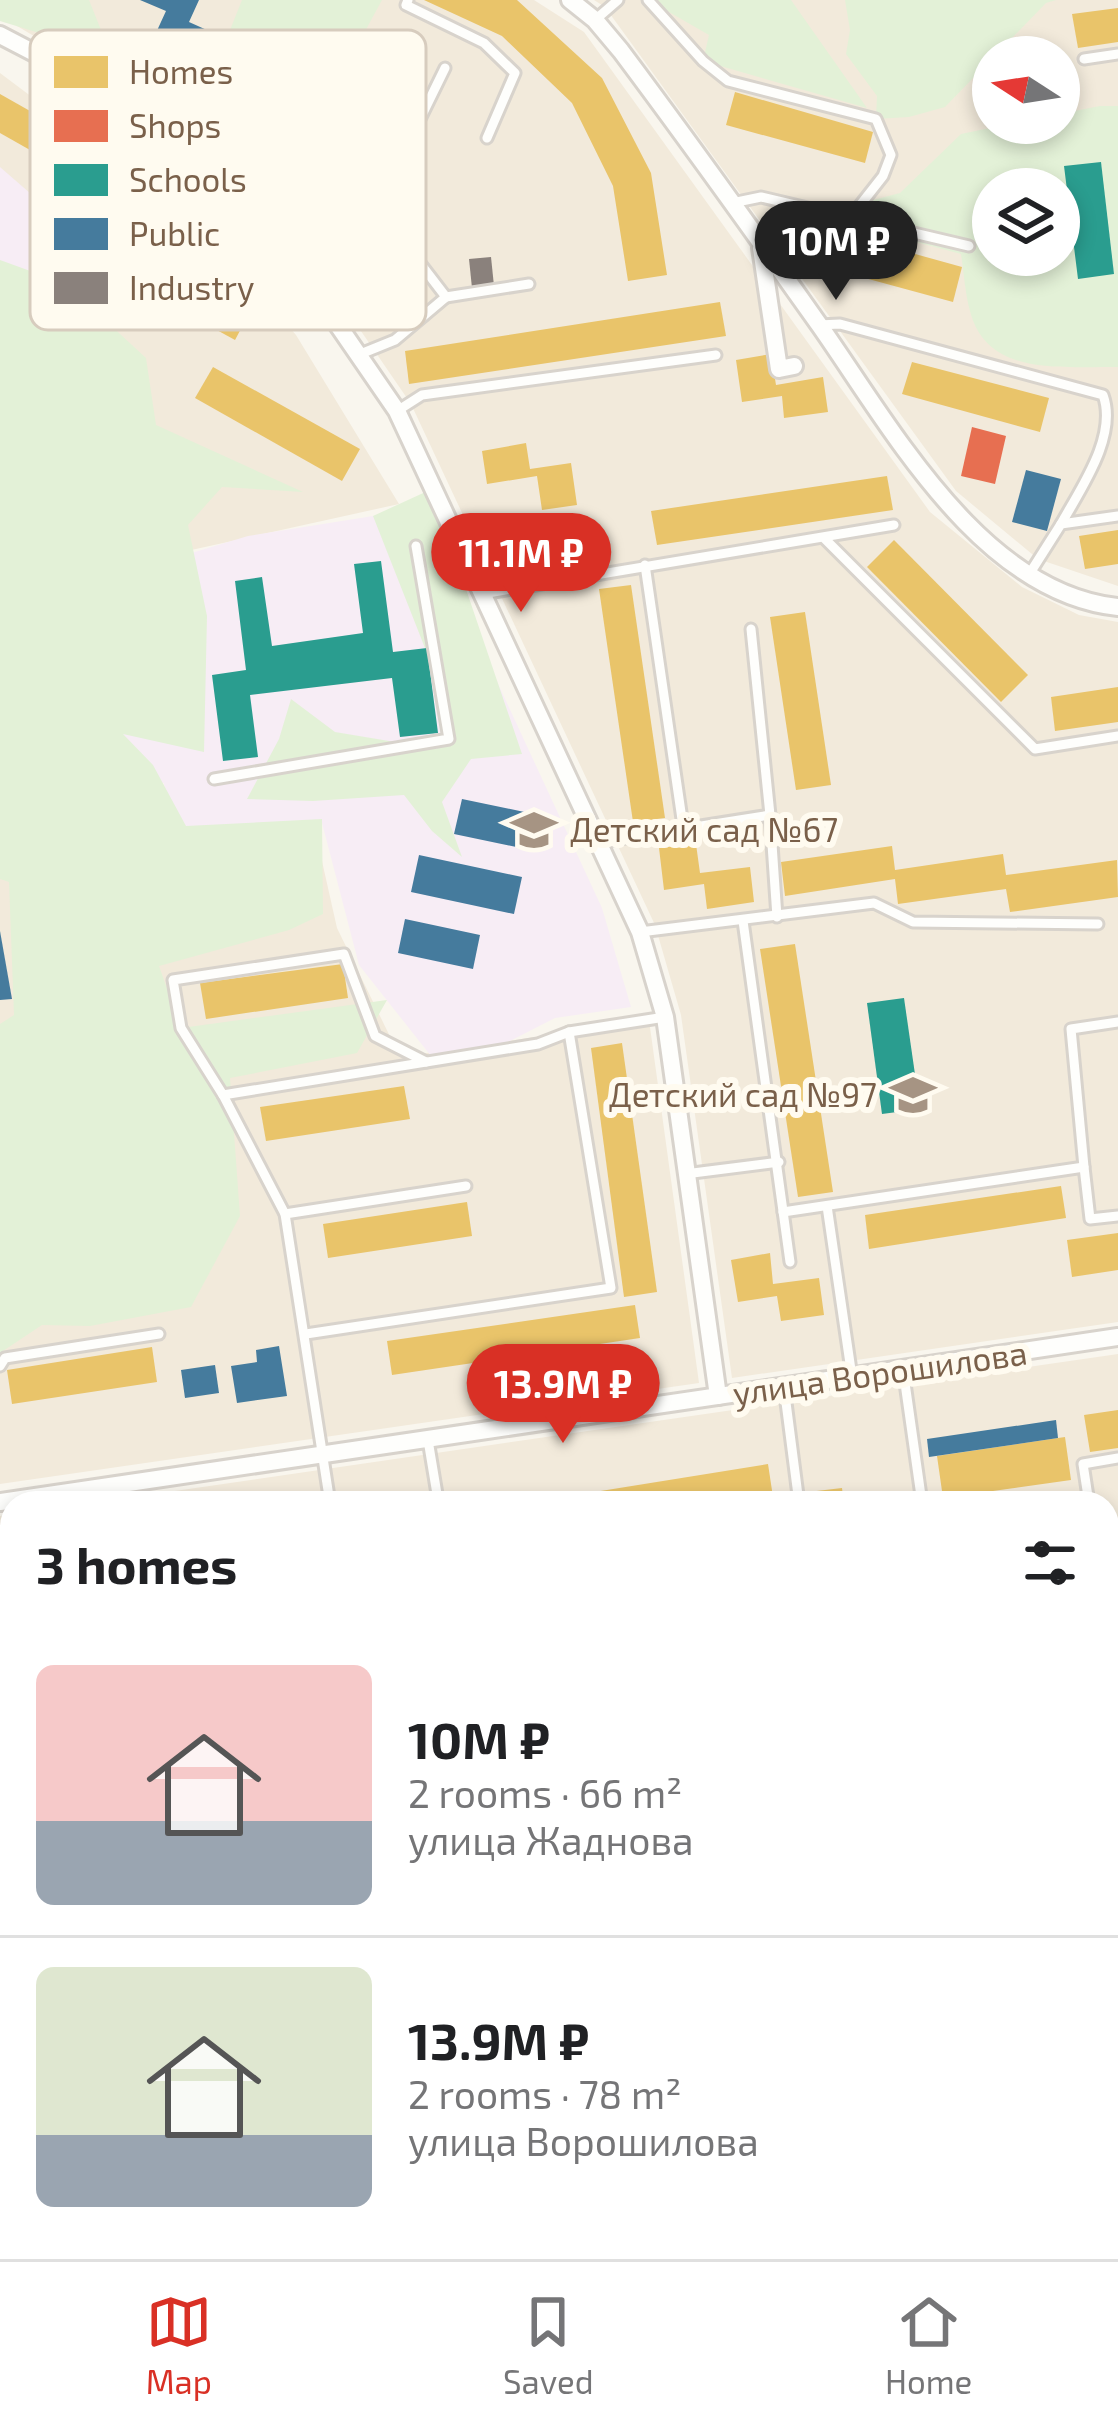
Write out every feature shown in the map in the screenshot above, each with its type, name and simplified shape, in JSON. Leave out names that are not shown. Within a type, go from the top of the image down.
[{"type":"street","points":[[570,0],[595,20],[732,202],[902,449],[945,502],[986,542],[1030,573],[1059,590],[1118,608]]},
{"type":"street","points":[[0,35],[30,51]]},
{"type":"street","points":[[760,245],[779,369],[794,366]]},
{"type":"street","points":[[341,330],[397,411],[640,932],[665,1017],[718,1396]]},
{"type":"street","name":"улица Ворошилова","points":[[72,1491],[1118,1337]]},
{"type":"lane","points":[[408,0],[406,5],[484,43],[515,73],[487,138]]},
{"type":"lane","points":[[595,20],[618,0]]},
{"type":"lane","points":[[648,0],[703,61],[728,81],[876,119],[891,155],[883,176],[850,218]]},
{"type":"lane","points":[[1084,58],[1118,54]]},
{"type":"lane","points":[[426,107],[445,68]]},
{"type":"lane","points":[[732,202],[761,197],[969,246]]},
{"type":"lane","points":[[426,271],[446,297]]},
{"type":"lane","points":[[426,314],[446,297],[529,284]]},
{"type":"lane","points":[[819,325],[840,324],[1103,395],[1111,408],[1110,436],[1030,573]]},
{"type":"lane","points":[[358,355],[407,330]]},
{"type":"lane","points":[[397,411],[422,395],[716,356]]},
{"type":"lane","points":[[1061,524],[1118,516]]},
{"type":"lane","points":[[482,594],[894,526]]},
{"type":"lane","points":[[825,539],[1035,749],[1118,736]]},
{"type":"lane","points":[[214,779],[449,739],[416,546]]},
{"type":"lane","points":[[644,565],[683,826]]},
{"type":"lane","points":[[751,628],[777,917]]},
{"type":"lane","points":[[600,842],[770,814]]},
{"type":"lane","points":[[640,932],[874,903],[913,922],[1098,924]]},
{"type":"lane","points":[[742,921],[790,1262]]},
{"type":"lane","points":[[328,1491],[285,1214],[223,1095],[181,1028],[173,980],[344,954],[375,1036],[426,1062]]},
{"type":"lane","points":[[223,1095],[538,1044],[569,1032],[665,1017]]},
{"type":"lane","points":[[1118,1022],[1071,1029],[1090,1220],[1118,1216]]},
{"type":"lane","points":[[306,1334],[611,1288],[569,1032]]},
{"type":"lane","points":[[685,1174],[779,1162]]},
{"type":"lane","points":[[783,1212],[1084,1167]]},
{"type":"lane","points":[[285,1214],[466,1186]]},
{"type":"lane","points":[[827,1206],[852,1377]]},
{"type":"lane","points":[[0,1366],[5,1358],[160,1334]]},
{"type":"lane","points":[[903,1369],[920,1491]]},
{"type":"lane","points":[[784,1387],[797,1491]]},
{"type":"lane","points":[[428,1439],[436,1491]]},
{"type":"lane","points":[[1087,1491],[1082,1464],[1118,1458]]},
{"type":"shaded area","points":[[0,0],[534,0],[584,32],[930,512],[1022,587],[1079,615],[1118,622],[1118,1322],[732,1378],[681,1015],[655,925],[411,404],[360,330],[426,330],[426,30],[30,30],[30,34],[7,20]]},
{"type":"shaded area","points":[[594,0],[1118,0],[1118,586],[1038,559],[956,491],[605,7]]},
{"type":"shaded area","points":[[0,73],[30,96],[30,330],[292,330],[399,504],[87,573],[134,859],[315,830],[337,928],[400,1057],[649,1020],[699,1383],[0,1484]]},
{"type":"shaded area","points":[[0,167],[30,193],[30,330],[49,330],[42,396],[0,404]]},
{"type":"shaded area","points":[[417,509],[602,908],[631,1007],[555,1018],[500,1046],[431,1056],[359,965],[321,819],[173,845],[164,783],[127,784],[105,579],[248,536]]},
{"type":"shaded area","points":[[1118,1354],[1118,1491],[175,1491]]},
{"type":"green space","points":[[0,0],[89,0],[101,30],[30,30],[0,21]]},
{"type":"green space","points":[[242,0],[382,0],[366,30],[230,30]]},
{"type":"green space","points":[[648,0],[791,0],[867,108],[703,61],[709,35]]},
{"type":"green space","points":[[845,0],[1056,0],[1046,3],[1014,36],[972,36],[972,79],[945,107],[909,117],[876,119],[877,96],[846,54],[850,30]]},
{"type":"green space","points":[[1118,106],[1118,367],[1052,367],[1010,358],[979,333],[968,304],[961,254],[816,215],[900,193],[961,134],[972,132],[972,144],[1080,144],[1080,110]]},
{"type":"green space","points":[[0,260],[30,271],[30,330],[116,330],[146,358],[156,425],[303,492],[222,487],[188,525],[207,616],[204,752],[123,734],[153,765],[186,826],[322,819],[323,914],[289,930],[159,966],[181,1028],[387,1000],[357,1053],[230,1078],[240,1216],[191,1307],[90,1326],[42,1325],[0,1353],[0,1024],[14,1015],[9,882],[0,879]]},
{"type":"green space","points":[[432,489],[522,754],[471,759],[442,802],[462,857],[432,831],[404,795],[313,801],[247,799],[279,739],[291,699],[335,732],[437,749],[447,704],[373,516]]},
{"type":"building: Homes","points":[[424,0],[517,0],[602,78],[651,173],[667,275],[628,281],[613,186],[572,103],[502,36]]},
{"type":"building: Homes","points":[[1118,8],[1118,42],[1080,48],[1072,14]]},
{"type":"building: Homes","points":[[735,92],[873,132],[865,163],[726,125]]},
{"type":"building: Homes","points":[[0,94],[30,111],[30,150],[0,133]]},
{"type":"building: Homes","points":[[825,229],[962,267],[953,302],[817,265]]},
{"type":"building: Homes","points":[[720,302],[726,336],[409,384],[405,351]]},
{"type":"building: Homes","points":[[217,330],[240,330],[235,340]]},
{"type":"building: Homes","points":[[771,354],[776,385],[823,377],[828,412],[784,418],[782,396],[742,402],[736,360]]},
{"type":"building: Homes","points":[[912,362],[1049,398],[1040,432],[902,394]]},
{"type":"building: Homes","points":[[213,367],[360,449],[342,481],[195,398]]},
{"type":"building: Homes","points":[[526,443],[530,469],[571,463],[577,505],[542,510],[537,476],[487,484],[482,451]]},
{"type":"building: Homes","points":[[887,476],[893,510],[657,545],[651,511]]},
{"type":"building: Homes","points":[[1118,530],[1118,564],[1085,569],[1079,536]]},
{"type":"building: Homes","points":[[894,540],[1028,675],[1001,702],[867,567]]},
{"type":"building: Homes","points":[[631,585],[665,818],[633,822],[599,589]]},
{"type":"building: Homes","points":[[805,612],[831,785],[796,790],[770,617]]},
{"type":"building: Homes","points":[[1118,687],[1118,722],[1055,731],[1051,697]]},
{"type":"building: Homes","points":[[696,844],[700,873],[750,867],[754,902],[707,909],[704,884],[664,890],[659,848]]},
{"type":"building: Homes","points":[[892,846],[895,870],[1003,854],[1006,875],[1117,860],[1118,897],[1010,912],[1006,889],[898,904],[895,879],[785,896],[781,862]]},
{"type":"building: Homes","points":[[795,944],[833,1192],[798,1197],[760,949]]},
{"type":"building: Homes","points":[[343,964],[348,998],[206,1019],[200,983]]},
{"type":"building: Homes","points":[[622,1043],[657,1292],[624,1297],[591,1048]]},
{"type":"building: Homes","points":[[404,1086],[410,1119],[266,1141],[260,1107]]},
{"type":"building: Homes","points":[[1061,1186],[1066,1218],[869,1249],[865,1215]]},
{"type":"building: Homes","points":[[467,1202],[472,1236],[328,1258],[323,1224]]},
{"type":"building: Homes","points":[[1118,1233],[1118,1270],[1072,1277],[1067,1240]]},
{"type":"building: Homes","points":[[770,1253],[773,1284],[819,1278],[824,1315],[781,1321],[777,1296],[738,1302],[731,1260]]},
{"type":"building: Homes","points":[[635,1305],[640,1338],[392,1375],[387,1341]]},
{"type":"building: Homes","points":[[152,1347],[157,1382],[12,1404],[7,1370]]},
{"type":"building: Homes","points":[[1118,1410],[1118,1448],[1090,1452],[1084,1415]]},
{"type":"building: Homes","points":[[1065,1437],[1071,1480],[993,1491],[942,1491],[937,1456]]},
{"type":"building: Homes","points":[[768,1464],[772,1491],[600,1491]]},
{"type":"building: Shops","points":[[972,427],[1006,436],[995,484],[961,476]]},
{"type":"building: Schools","points":[[1101,162],[1114,274],[1078,279],[1080,168],[1064,166]]},
{"type":"building: Schools","points":[[381,561],[393,652],[427,648],[438,733],[400,737],[392,678],[250,695],[258,757],[223,761],[212,675],[246,670],[235,581],[262,577],[272,646],[363,633],[354,564]]},
{"type":"building: Schools","points":[[904,998],[920,1109],[882,1114],[867,1003]]},
{"type":"building: Public","points":[[140,0],[199,0],[189,22],[207,30],[157,30],[166,11]]},
{"type":"building: Public","points":[[1026,470],[1061,479],[1047,531],[1012,522]]},
{"type":"building: Public","points":[[462,799],[534,814],[526,849],[454,834]]},
{"type":"building: Public","points":[[419,855],[522,877],[514,914],[411,892]]},
{"type":"building: Public","points":[[405,919],[480,935],[473,969],[398,953]]},
{"type":"building: Public","points":[[0,931],[12,999],[0,1000]]},
{"type":"building: Public","points":[[279,1346],[287,1396],[237,1403],[231,1366],[257,1362],[256,1350]]},
{"type":"building: Public","points":[[215,1365],[219,1393],[185,1398],[181,1370]]},
{"type":"building: Public","points":[[1056,1420],[1058,1438],[929,1457],[927,1439]]},
{"type":"building: Industry","points":[[491,257],[494,286],[472,288],[469,259]]},
{"type":"place","name":"Детский сад №67","points":[[534,830]]},
{"type":"place","name":"Детский сад №97","points":[[913,1095]]}]
